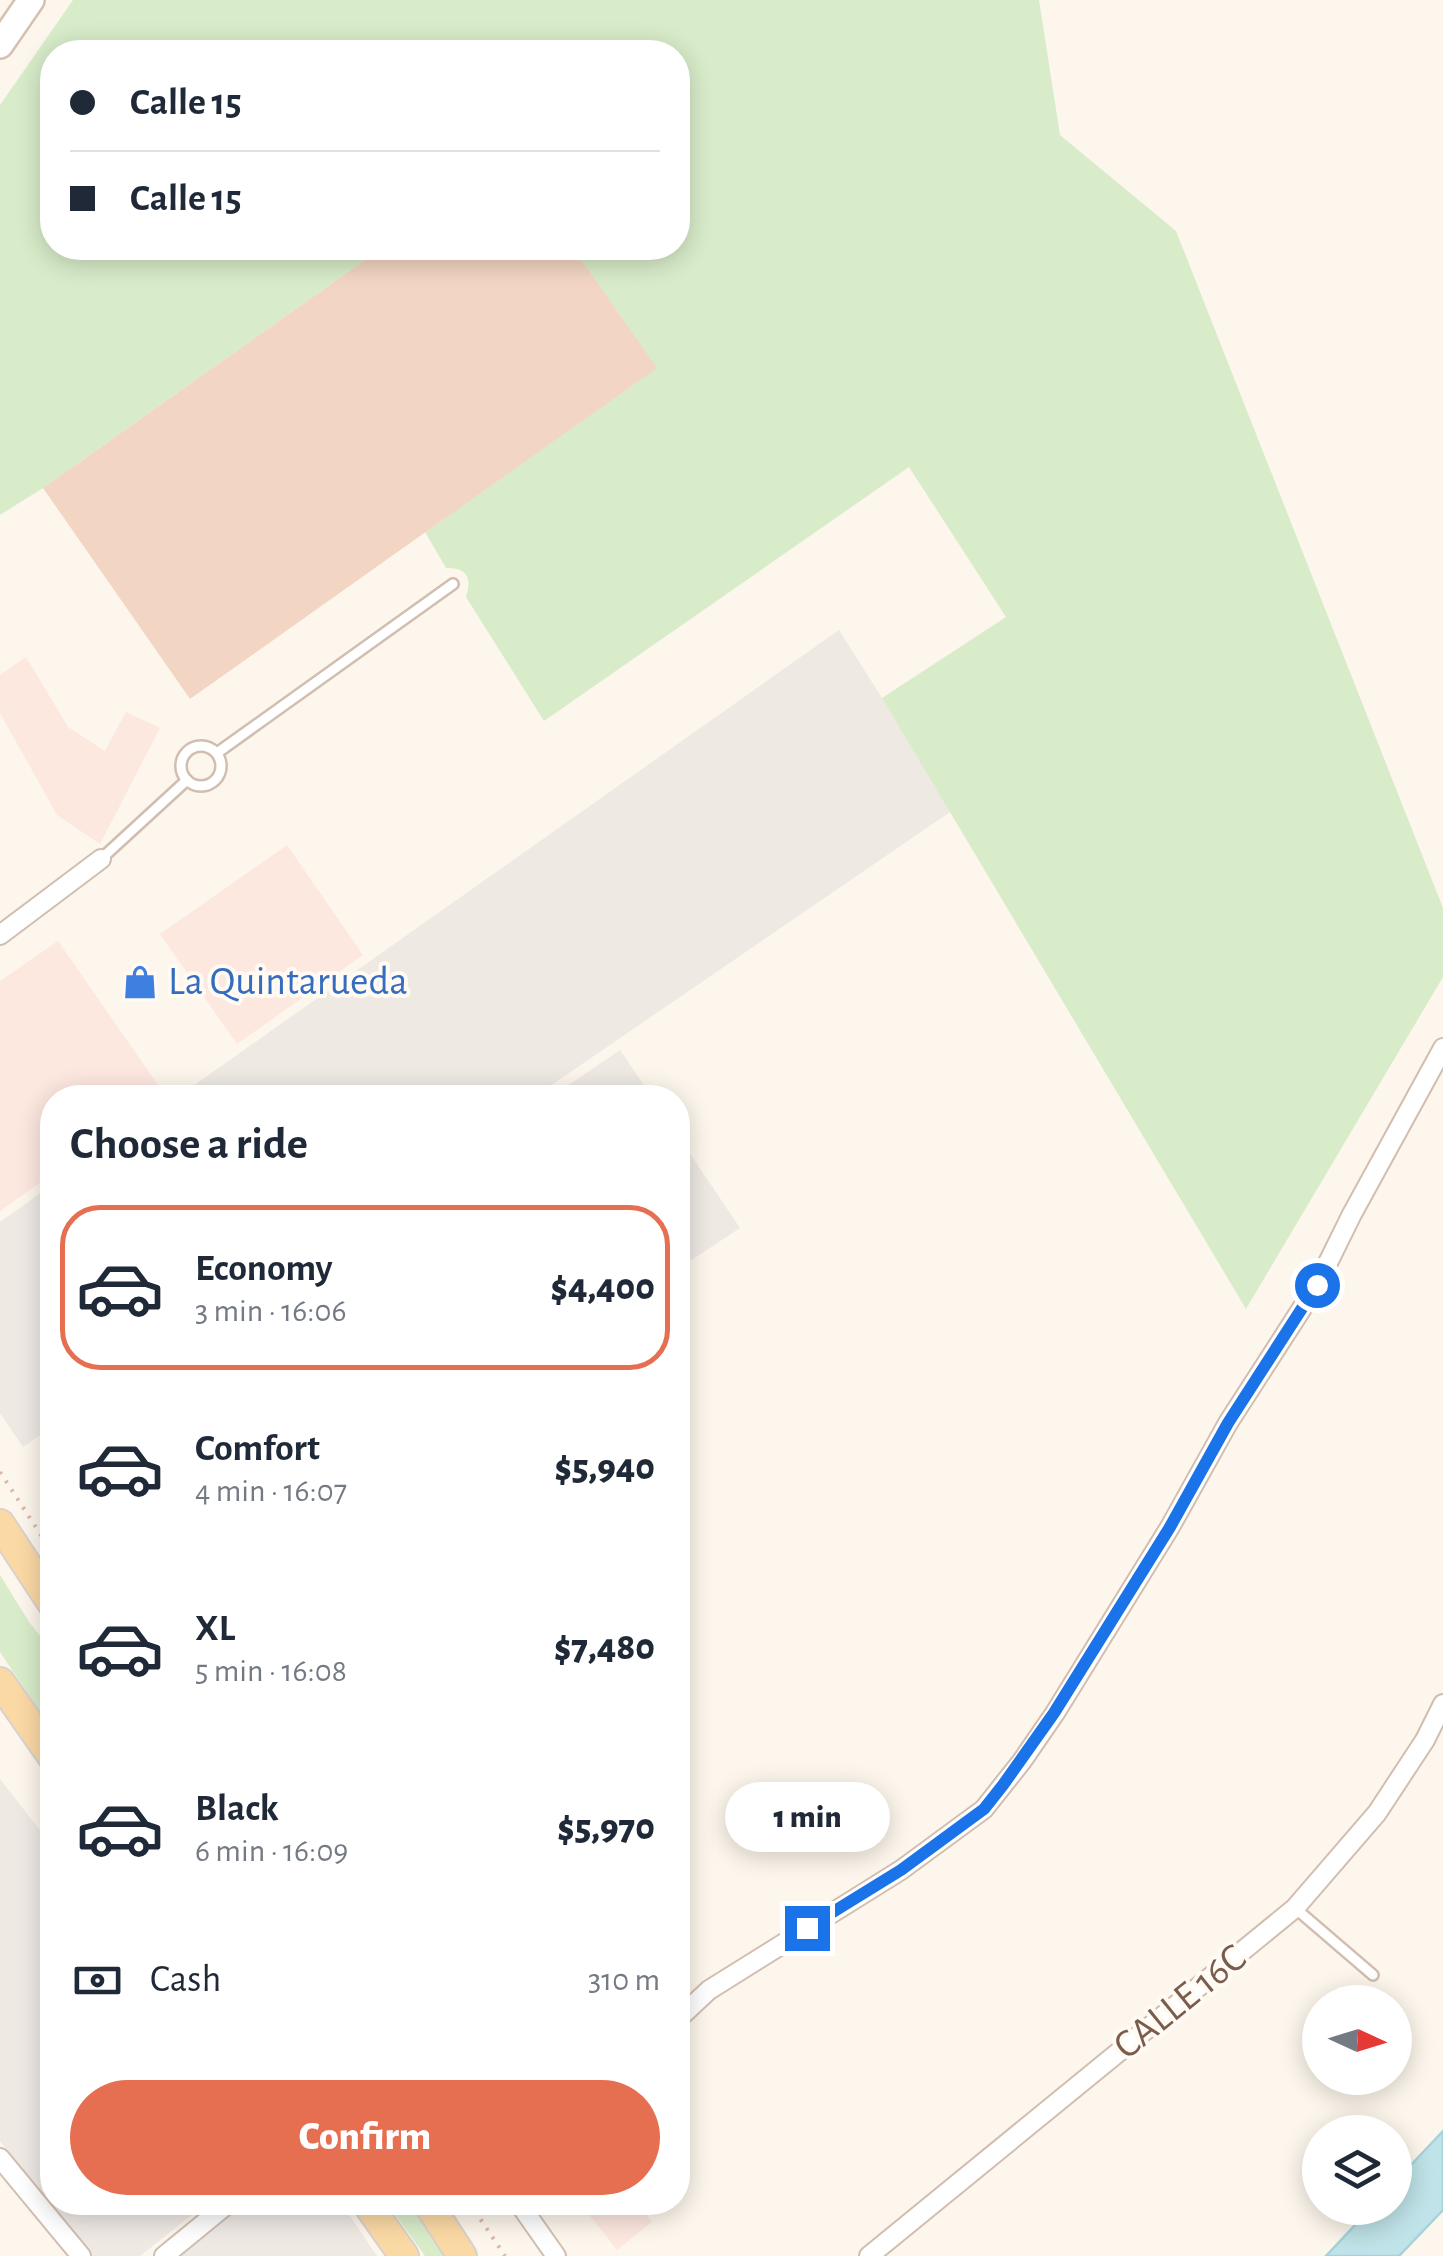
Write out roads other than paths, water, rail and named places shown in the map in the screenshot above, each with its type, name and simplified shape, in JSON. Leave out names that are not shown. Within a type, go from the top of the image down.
[{"type":"main road","points":[[0,45],[30,0]]},
{"type":"main road","points":[[3,1532],[40,1586]]},
{"type":"main road","points":[[0,1682],[40,1739]]},
{"type":"main road","points":[[375,2215],[404,2256]]},
{"type":"main road","points":[[435,2215],[462,2256]]},
{"type":"street","points":[[0,935],[101,859]]},
{"type":"street","points":[[690,2008],[709,1990],[901,1870],[984,1809],[1022,1761],[1317,1285],[1443,1048]]},
{"type":"street","name":"CALLE 16C","points":[[874,2254],[1296,1908],[1377,1812],[1425,1740],[1443,1704]]},
{"type":"street","points":[[0,2158],[40,2207]]},
{"type":"street","points":[[47,2215],[80,2256]]},
{"type":"street","points":[[164,2256],[214,2215]]},
{"type":"street","points":[[527,2215],[556,2256]]},
{"type":"lane","points":[[216,753],[453,584]]},
{"type":"lane","points":[[208,746],[216,753],[221,768],[212,783],[194,785],[187,780],[181,764],[190,748],[208,746]]},
{"type":"lane","points":[[101,859],[187,780]]},
{"type":"lane","points":[[1296,1908],[1372,1975]]},
{"type":"water","points":[[1443,2131],[1443,2210],[1399,2256],[1326,2256],[1355,2225],[1412,2225],[1412,2164]]},
{"type":"place","name":"La Quintarueda","points":[[140,982]]}]
